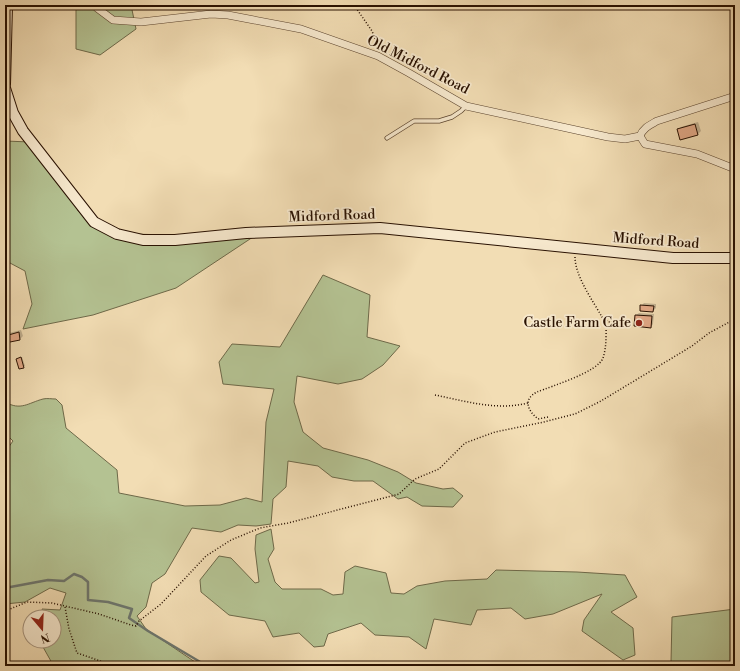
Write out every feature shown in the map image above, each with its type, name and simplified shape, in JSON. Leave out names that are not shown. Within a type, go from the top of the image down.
[{"type":"main road","points":[[5,84],[8,5]]},
{"type":"main road","name":"Midford Road","points":[[5,88],[13,113],[23,131],[94,222],[117,234],[143,240],[174,240],[246,233],[380,228],[673,258],[735,258]]},
{"type":"street","name":"Old Midford Road","points":[[95,5],[96,8],[113,20],[141,22],[211,14],[228,15],[301,29],[378,56],[466,106],[608,137],[625,138],[640,136]]},
{"type":"street","points":[[735,96],[657,121],[642,131],[640,136],[645,144],[697,154],[735,169]]},
{"type":"lane","points":[[387,138],[414,121],[439,122],[452,117],[466,106]]},
{"type":"path","points":[[354,5],[372,31],[379,46],[378,56]]},
{"type":"path","points":[[575,249],[576,266],[602,317],[608,322],[630,322]]},
{"type":"path","points":[[5,611],[27,602],[52,603],[99,614],[131,626],[136,626],[161,604],[206,556],[231,540],[260,528],[288,523],[399,494],[415,479],[439,469],[465,444],[495,432],[575,414],[601,401],[692,346],[709,333],[735,319]]},
{"type":"path","points":[[548,417],[538,419],[534,416],[528,403],[528,399],[532,394],[587,372],[600,362],[604,353],[606,320]]},
{"type":"path","points":[[435,395],[486,405],[516,406],[528,403]]},
{"type":"path","points":[[65,607],[70,635],[77,653],[115,666]]},
{"type":"green space","points":[[74,5],[131,5],[136,29],[100,55],[76,49],[76,10]]},
{"type":"green space","points":[[5,141],[30,142],[72,191],[78,211],[130,234],[253,237],[176,288],[93,315],[23,329],[32,304],[25,271],[10,263],[5,263]]},
{"type":"green space","points":[[323,275],[370,295],[367,337],[400,346],[383,365],[362,379],[338,384],[297,376],[294,402],[303,432],[323,448],[368,460],[398,472],[416,483],[443,489],[453,488],[463,496],[453,507],[422,506],[407,497],[398,499],[373,481],[354,481],[332,477],[318,466],[288,461],[286,487],[273,499],[271,524],[256,526],[238,525],[221,532],[192,528],[165,574],[152,583],[146,607],[137,616],[146,629],[201,666],[73,666],[52,663],[44,649],[62,649],[62,609],[60,609],[66,593],[50,588],[25,602],[5,604],[5,452],[13,441],[5,433],[5,402],[11,405],[20,406],[43,399],[56,399],[62,405],[66,428],[117,470],[119,493],[185,506],[220,505],[246,498],[262,502],[266,422],[274,389],[223,384],[219,362],[232,344],[280,347]]},
{"type":"green space","points":[[271,529],[274,549],[268,559],[275,582],[282,589],[321,589],[333,595],[343,594],[345,572],[355,566],[386,573],[391,593],[404,594],[417,586],[445,581],[487,579],[496,570],[625,575],[637,597],[611,612],[633,628],[635,655],[623,660],[582,631],[584,620],[602,594],[553,614],[525,619],[511,608],[477,610],[471,625],[434,619],[426,649],[409,637],[375,635],[361,623],[328,634],[324,646],[314,647],[299,633],[273,637],[265,621],[229,615],[201,592],[200,580],[219,556],[231,558],[255,583],[259,582],[255,549],[256,535]]},
{"type":"green space","points":[[735,609],[735,666],[662,666],[671,662],[672,617]]},
{"type":"building","points":[[695,124],[698,135],[680,140],[677,129]]},
{"type":"building","points":[[640,305],[654,306],[653,312],[640,311]]},
{"type":"building","points":[[635,315],[652,316],[651,328],[634,326]]},
{"type":"building","points":[[19,332],[20,340],[5,343],[5,336]]},
{"type":"building","points":[[21,357],[24,368],[19,369],[16,359]]},
{"type":"waterway","points":[[5,588],[48,580],[64,581],[74,574],[82,577],[88,582],[88,600],[108,602],[132,609],[129,618],[207,666]]},
{"type":"place","name":"Castle Farm Cafe","points":[[639,323]]}]
